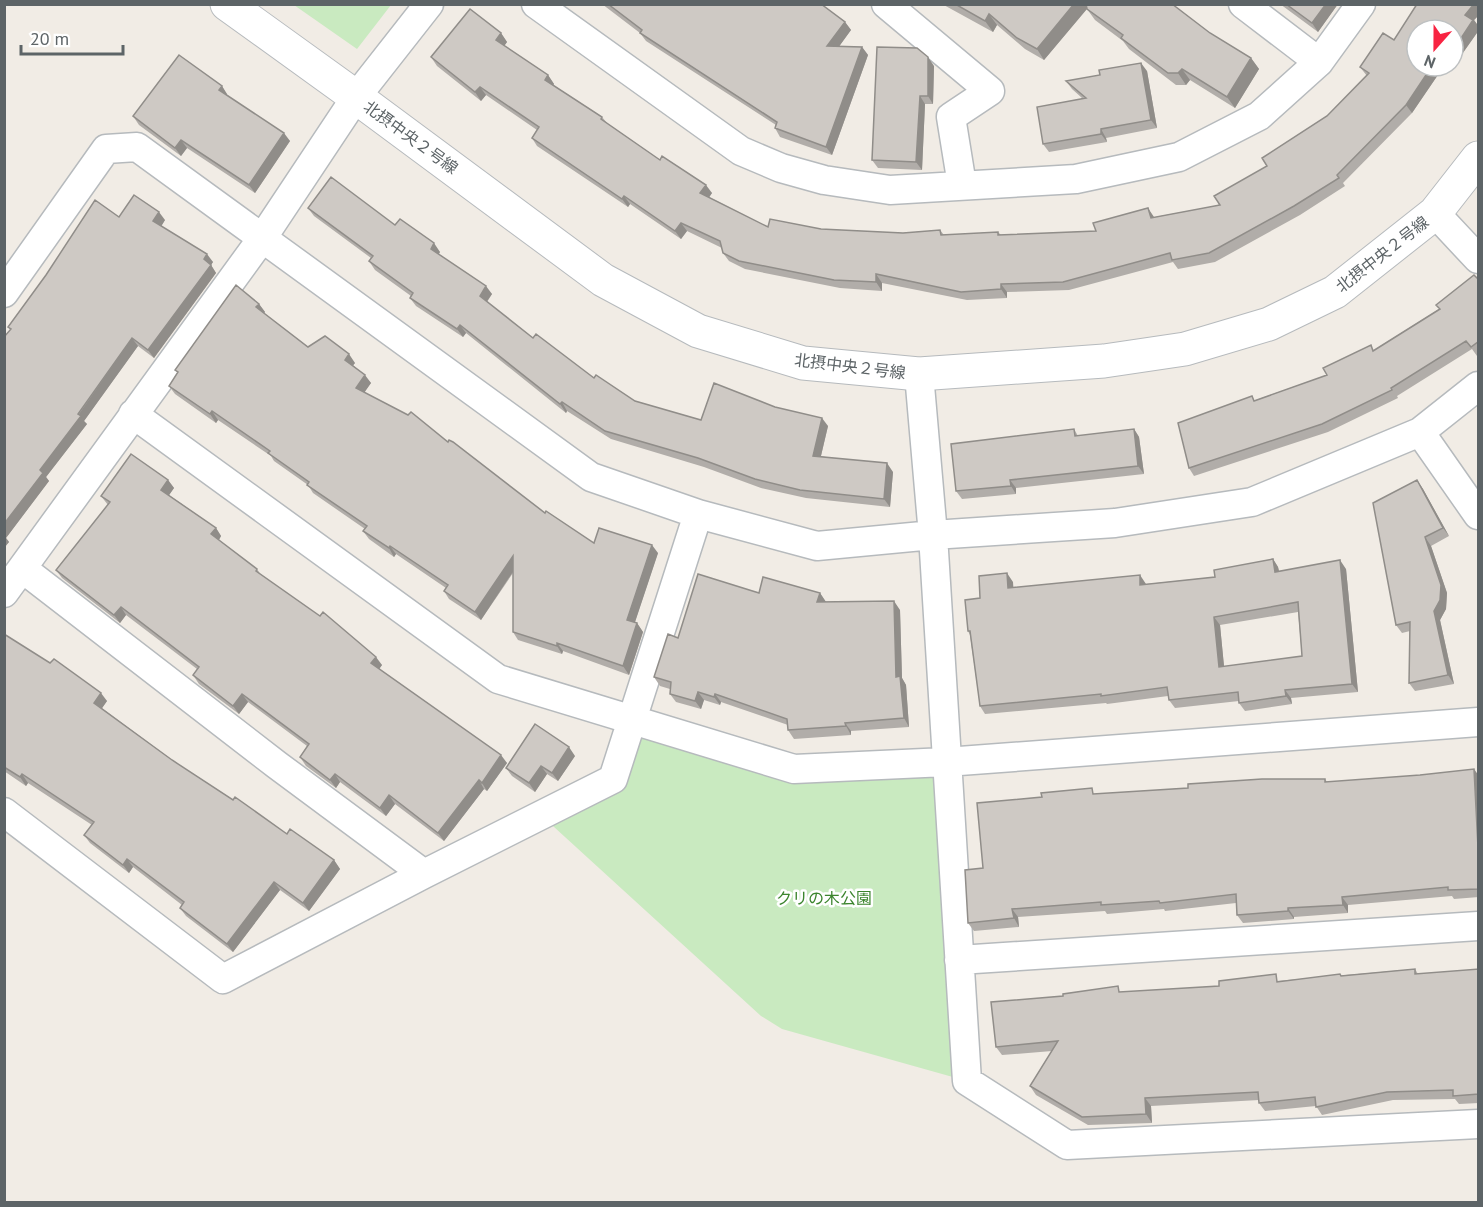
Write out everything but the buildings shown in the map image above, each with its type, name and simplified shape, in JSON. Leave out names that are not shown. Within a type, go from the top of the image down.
[{"type":"street","name":"北摂中央２号線","points":[[227,4],[356,96],[603,280],[698,331],[803,363],[919,374],[1104,361],[1185,349],[1269,324],[1335,292],[1435,213],[1479,158]]},
{"type":"street","points":[[4,593],[23,570],[133,414],[263,237],[356,96],[429,4]]},
{"type":"street","points":[[536,4],[741,151],[781,168],[824,180],[890,190],[1076,179],[1179,157],[1259,116],[1319,62],[1361,4]]},
{"type":"street","points":[[886,4],[990,91],[951,117],[962,185]]},
{"type":"street","points":[[1243,4],[1319,62]]},
{"type":"street","points":[[4,293],[106,149],[137,147],[591,477],[698,514],[817,546],[1115,523],[1252,502],[1420,432],[1479,386]]},
{"type":"street","points":[[1435,213],[1479,259]]},
{"type":"street","points":[[919,374],[933,536],[967,1081],[1067,1145],[1479,1124]]},
{"type":"street","points":[[133,414],[498,680],[794,769],[946,762],[1479,722]]},
{"type":"street","points":[[1420,432],[1479,514]]},
{"type":"street","points":[[4,812],[223,979],[424,874],[614,779],[698,514]]},
{"type":"street","points":[[23,570],[277,765],[424,874]]},
{"type":"street","points":[[959,960],[1479,926]]},
{"type":"green space","points":[[294,5],[391,5],[357,49]]},
{"type":"green space","name":"クリの木公園","points":[[632,720],[794,769],[946,762],[967,1081],[782,1029],[761,1016],[542,816],[613,779]]}]
